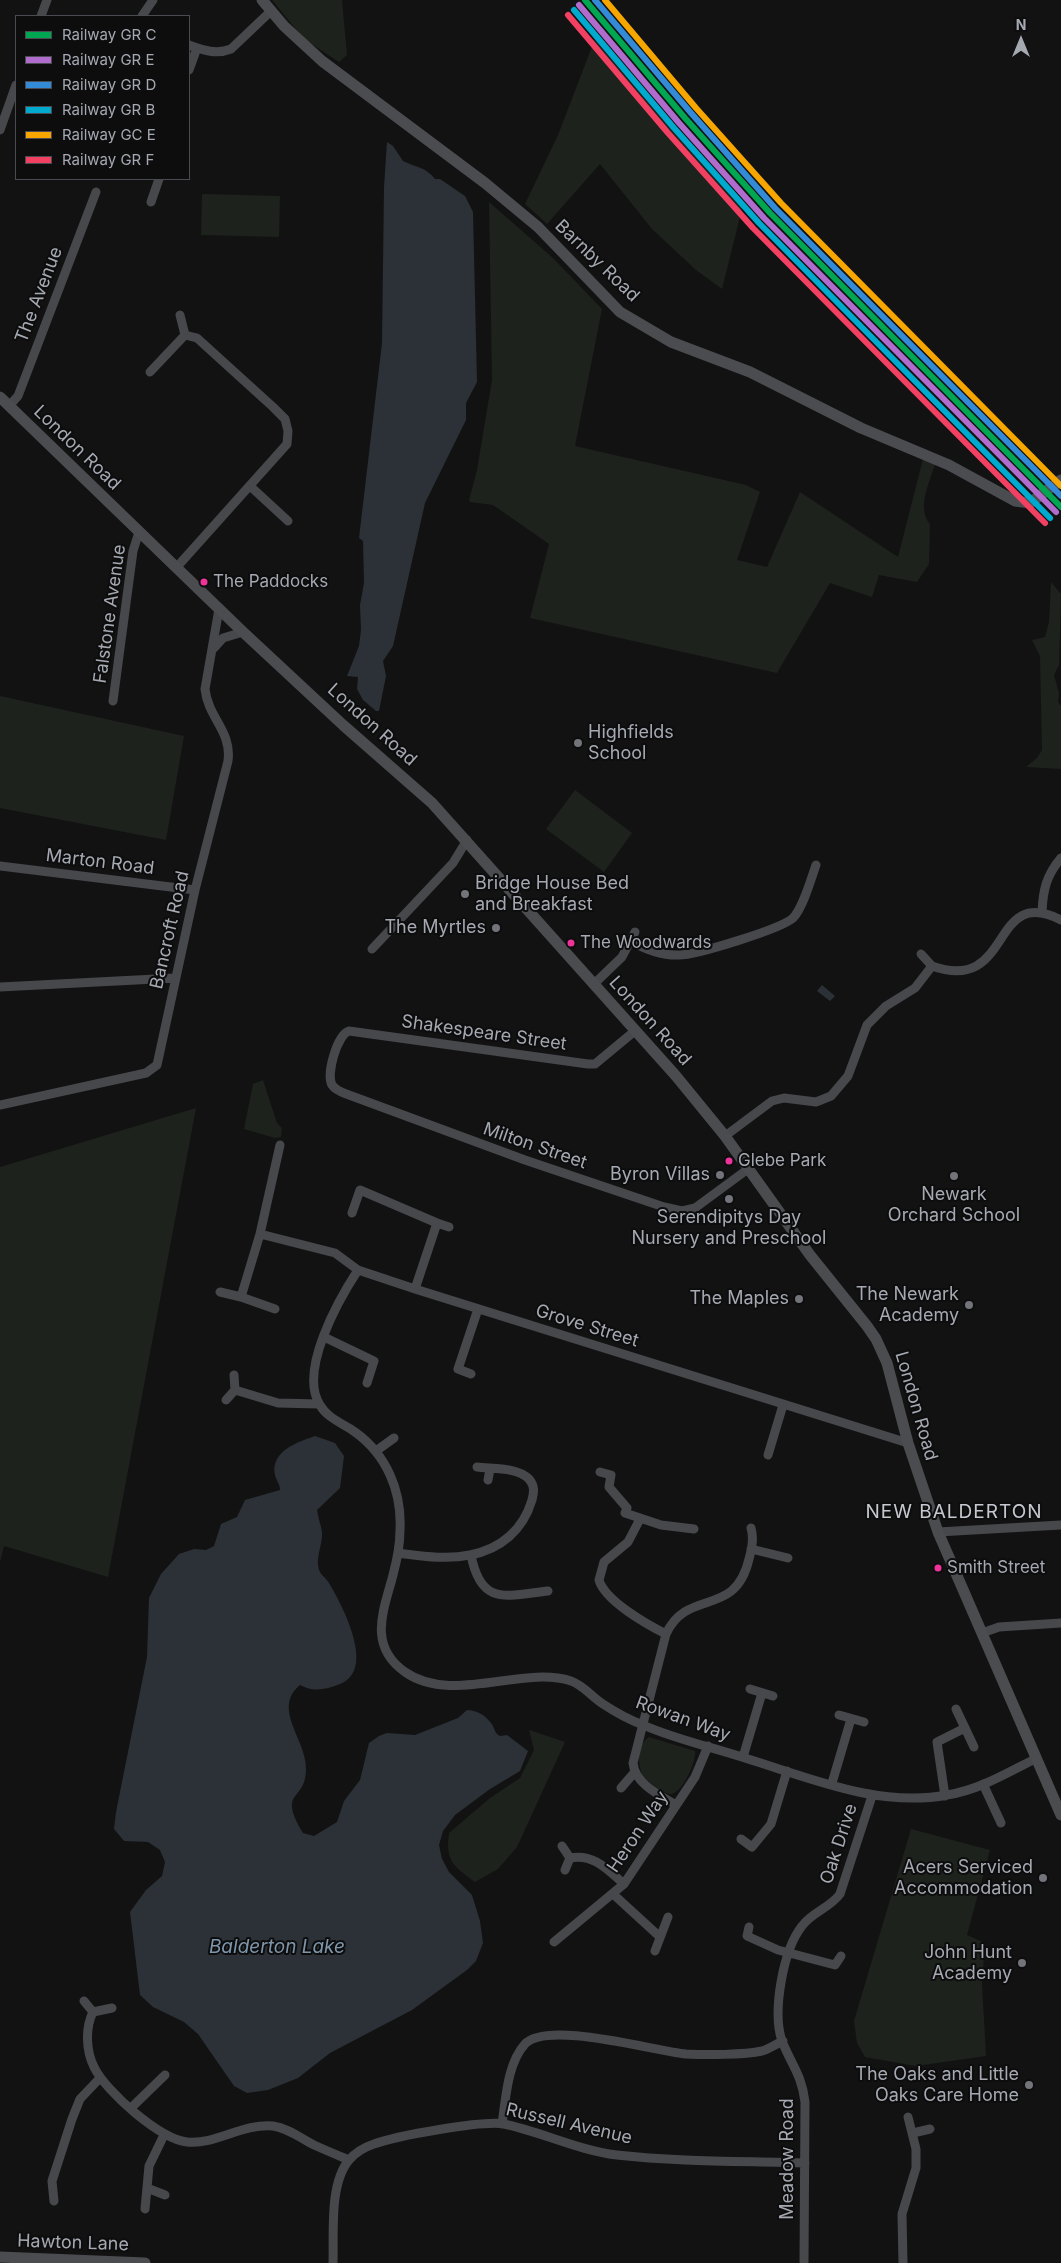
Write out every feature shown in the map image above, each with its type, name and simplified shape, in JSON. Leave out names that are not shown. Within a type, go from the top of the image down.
[{"type":"main road","name":"Barnby Road","points":[[262,0],[300,42],[538,227],[620,312],[671,342],[750,372],[861,428],[948,465],[1019,502],[1030,503],[1061,480]]},
{"type":"main road","name":"London Road","points":[[0,397],[243,632],[343,725],[432,802],[636,1030],[725,1136],[784,1221],[876,1339],[887,1363],[908,1443],[938,1532],[1035,1759],[1061,1815]]},
{"type":"main road","name":"Hawton Lane","points":[[0,2258],[145,2263]]},
{"type":"street","points":[[41,15],[47,0]]},
{"type":"street","points":[[143,15],[152,0]]},
{"type":"street","points":[[190,64],[193,47],[217,52],[231,49],[271,11]]},
{"type":"street","points":[[0,130],[15,88]]},
{"type":"street","points":[[151,202],[159,180]]},
{"type":"street","name":"The Avenue","points":[[9,406],[18,396],[96,192]]},
{"type":"street","points":[[180,315],[185,335]]},
{"type":"street","points":[[150,372],[185,335]]},
{"type":"street","points":[[176,568],[287,444],[288,431],[285,419],[197,338],[185,335]]},
{"type":"street","points":[[250,486],[288,521]]},
{"type":"street","name":"Falstone Avenue","points":[[113,701],[133,551],[139,532]]},
{"type":"street","name":"Bancroft Road","points":[[0,1105],[152,1071],[158,1062],[195,890],[229,752],[226,736],[211,712],[206,699],[206,688],[220,610]]},
{"type":"street","points":[[214,648],[223,638],[243,632]]},
{"type":"street","points":[[372,949],[453,863],[468,840]]},
{"type":"street","points":[[1042,912],[1046,880],[1061,858]]},
{"type":"street","points":[[632,942],[654,952],[680,956],[695,953],[779,925],[794,917],[816,865]]},
{"type":"street","name":"Marton Road","points":[[0,866],[195,890]]},
{"type":"street","points":[[922,954],[932,966],[951,972],[969,971],[976,968],[991,954],[1014,922],[1026,914],[1042,912],[1061,920]]},
{"type":"street","points":[[594,984],[617,964],[632,942],[635,932]]},
{"type":"street","points":[[725,1136],[772,1101],[790,1098],[816,1102],[831,1096],[848,1076],[867,1025],[886,1006],[915,988],[932,966]]},
{"type":"street","points":[[0,987],[176,978]]},
{"type":"street","name":"Shakespeare Street","points":[[334,1058],[338,1040],[343,1033],[356,1031],[548,1060],[596,1064],[636,1030]]},
{"type":"street","name":"Milton Street","points":[[334,1058],[330,1078],[332,1085],[338,1090],[525,1160],[664,1207],[682,1211],[695,1208],[748,1169]]},
{"type":"street","points":[[241,1297],[260,1234],[280,1145]]},
{"type":"street","points":[[352,1213],[360,1190],[449,1227]]},
{"type":"street","points":[[415,1290],[437,1223]]},
{"type":"street","name":"Grove Street","points":[[260,1234],[335,1253],[358,1270],[415,1290],[908,1443]]},
{"type":"street","points":[[235,1390],[278,1403],[318,1404],[314,1378],[316,1359],[339,1299],[358,1270]]},
{"type":"street","points":[[220,1292],[275,1309]]},
{"type":"street","points":[[471,1374],[458,1369],[478,1309]]},
{"type":"street","points":[[324,1337],[374,1361],[367,1383]]},
{"type":"street","points":[[226,1400],[235,1390],[234,1375]]},
{"type":"street","name":"Rowan Way","points":[[318,1404],[376,1451],[394,1483],[400,1502],[398,1553],[380,1629],[385,1649],[392,1660],[405,1672],[422,1679],[448,1685],[544,1678],[567,1680],[573,1682],[603,1704],[642,1725],[872,1796],[899,1800],[945,1796],[983,1784],[1035,1759]]},
{"type":"street","points":[[768,1455],[783,1405]]},
{"type":"street","points":[[376,1451],[394,1438]]},
{"type":"street","points":[[398,1553],[440,1558],[471,1555],[498,1544],[520,1528],[526,1518],[534,1491],[531,1482],[522,1474],[478,1467]]},
{"type":"street","points":[[488,1480],[490,1469]]},
{"type":"street","points":[[600,1472],[610,1476],[609,1487],[627,1508],[625,1513],[661,1525],[694,1529]]},
{"type":"street","points":[[640,1519],[628,1542],[604,1562],[600,1580],[604,1590],[619,1604],[666,1634]]},
{"type":"street","points":[[938,1532],[1061,1525]]},
{"type":"street","points":[[676,1805],[642,1782],[634,1773],[632,1763],[666,1634],[672,1623],[688,1609],[719,1600],[735,1590],[744,1579],[751,1549],[751,1528]]},
{"type":"street","points":[[751,1549],[788,1558]]},
{"type":"street","points":[[471,1555],[478,1580],[490,1591],[507,1595],[543,1594]]},
{"type":"street","points":[[982,1633],[998,1626],[1061,1623]]},
{"type":"street","points":[[750,1689],[773,1696]]},
{"type":"street","points":[[743,1757],[762,1693]]},
{"type":"street","points":[[956,1709],[974,1747]]},
{"type":"street","points":[[839,1715],[864,1722]]},
{"type":"street","points":[[832,1783],[851,1719]]},
{"type":"street","points":[[945,1796],[937,1742],[965,1728]]},
{"type":"street","name":"Heron Way","points":[[554,1942],[624,1884],[695,1777],[708,1746]]},
{"type":"street","points":[[741,1839],[752,1847],[771,1824],[787,1771]]},
{"type":"street","points":[[621,1788],[634,1773]]},
{"type":"street","points":[[983,1784],[1001,1823]]},
{"type":"street","name":"Oak Drive","points":[[778,2000],[790,1953],[803,1924],[840,1894],[872,1796]]},
{"type":"street","points":[[562,1846],[570,1858]]},
{"type":"street","points":[[570,1858],[579,1856],[591,1858],[624,1884]]},
{"type":"street","points":[[565,1870],[570,1858]]},
{"type":"street","points":[[613,1894],[660,1937]]},
{"type":"street","points":[[655,1951],[668,1916]]},
{"type":"street","points":[[739,1942],[748,1932],[790,1953],[836,1970],[841,1956]]},
{"type":"street","name":"Meadow Road","points":[[778,2000],[783,2041],[796,2066],[804,2089],[806,2118],[804,2263]]},
{"type":"street","points":[[84,2001],[93,2012]]},
{"type":"street","points":[[93,2012],[112,2008]]},
{"type":"street","points":[[93,2012],[89,2020],[88,2036],[94,2066],[100,2078],[131,2108],[164,2135],[194,2142],[244,2129],[272,2126],[283,2128],[316,2146],[349,2160]]},
{"type":"street","points":[[502,2124],[507,2089],[516,2056],[527,2042],[541,2035],[614,2040],[685,2054],[762,2051],[783,2041]]},
{"type":"street","points":[[131,2108],[165,2075]]},
{"type":"street","points":[[54,2201],[52,2181],[72,2119],[80,2099],[100,2078]]},
{"type":"street","points":[[903,2263],[902,2214],[916,2168],[913,2133],[908,2117]]},
{"type":"street","name":"Russell Avenue","points":[[333,2263],[336,2188],[342,2170],[349,2160],[363,2148],[390,2139],[443,2129],[502,2124],[571,2145],[614,2154],[657,2158],[806,2163]]},
{"type":"street","points":[[913,2133],[930,2129]]},
{"type":"street","points":[[145,2209],[149,2166],[164,2135]]},
{"type":"street","points":[[147,2188],[165,2195]]},
{"type":"shaded area","points":[[272,0],[342,0],[347,55],[339,62],[304,39]]},
{"type":"shaded area","points":[[596,36],[743,205],[722,289],[696,270],[652,229],[600,164],[547,224],[525,204],[558,135]]},
{"type":"shaded area","points":[[202,194],[280,196],[279,237],[201,235]]},
{"type":"shaded area","points":[[489,202],[553,258],[602,309],[575,446],[746,485],[760,492],[737,560],[767,567],[800,492],[898,557],[923,459],[935,464],[924,503],[926,518],[930,524],[929,564],[917,582],[879,575],[872,597],[830,583],[777,673],[530,618],[549,544],[493,505],[470,502],[469,500],[477,470],[492,380]]},
{"type":"shaded area","points":[[1051,582],[1061,594],[1059,665],[1054,675],[1059,693],[1058,702],[1061,706],[1061,769],[1026,767],[1037,758],[1042,750],[1040,656],[1032,640],[1045,637],[1049,622]]},
{"type":"shaded area","points":[[0,696],[184,736],[166,840],[0,808]]},
{"type":"shaded area","points":[[575,790],[632,833],[604,872],[546,829]]},
{"type":"shaded area","points":[[263,1080],[277,1123],[282,1128],[281,1137],[275,1138],[244,1129],[253,1084]]},
{"type":"shaded area","points":[[196,1108],[108,1577],[4,1546],[0,1562],[0,1167]]},
{"type":"shaded area","points":[[529,1730],[565,1742],[517,1847],[498,1869],[475,1882],[456,1867],[450,1857],[448,1851],[449,1833],[490,1798],[520,1778],[534,1750]]},
{"type":"shaded area","points":[[649,1737],[695,1751],[694,1762],[688,1776],[675,1793],[663,1792],[643,1777],[639,1756],[642,1745]]},
{"type":"shaded area","points":[[911,1829],[990,1850],[967,1935],[985,1943],[982,1983],[986,2056],[916,2066],[865,2057],[857,2043],[854,2021]]},
{"type":"water","points":[[387,142],[393,146],[403,161],[424,170],[435,179],[440,179],[465,196],[473,212],[477,382],[466,403],[466,420],[425,503],[393,646],[383,661],[386,676],[379,711],[376,711],[363,700],[357,689],[358,677],[347,676],[359,646],[361,630],[360,605],[364,583],[363,541],[359,538],[382,343],[384,187]]},
{"type":"water","points":[[822,985],[835,996],[830,1001],[817,991]]},
{"type":"water","name":"Balderton Lake","points":[[315,1436],[335,1443],[344,1456],[340,1488],[317,1510],[322,1532],[318,1565],[320,1572],[329,1583],[348,1621],[356,1652],[356,1665],[351,1677],[340,1684],[324,1689],[310,1689],[300,1685],[292,1694],[289,1704],[290,1715],[302,1748],[306,1770],[305,1780],[294,1797],[292,1809],[303,1833],[314,1836],[337,1822],[344,1801],[360,1780],[369,1743],[387,1733],[415,1735],[458,1718],[467,1710],[470,1710],[486,1718],[498,1735],[507,1735],[528,1751],[520,1771],[490,1789],[455,1815],[443,1831],[439,1845],[442,1859],[449,1872],[472,1895],[480,1921],[483,1943],[476,1961],[467,1970],[412,2010],[330,2053],[298,2078],[268,2090],[247,2093],[234,2086],[198,2034],[184,2022],[153,2007],[140,1995],[130,1912],[146,1890],[162,1876],[165,1862],[160,1850],[148,1842],[124,1841],[114,1829],[147,1657],[149,1598],[161,1574],[179,1554],[194,1549],[206,1550],[214,1546],[221,1524],[237,1517],[245,1500],[280,1490],[275,1475],[277,1460],[287,1449]]},
{"type":"transit line","points":[[585,0],[685,118],[770,213],[1061,507]]},
{"type":"transit line","points":[[595,0],[775,208],[1061,496]]},
{"type":"transit line","points":[[605,0],[696,108],[781,203],[1061,486]]},
{"type":"transit line","points":[[579,5],[679,123],[764,218],[1056,512]]},
{"type":"transit line","points":[[574,10],[674,128],[759,223],[1050,518]]},
{"type":"transit line","points":[[568,15],[668,133],[753,228],[1045,523]]},
{"type":"place","name":"The Paddocks","points":[[204,582]]},
{"type":"place","name":"Highfields School","points":[[578,743]]},
{"type":"place","name":"Bridge House Bed and Breakfast","points":[[465,894]]},
{"type":"place","name":"The Myrtles","points":[[496,928]]},
{"type":"place","name":"The Woodwards","points":[[571,943]]},
{"type":"place","name":"Glebe Park","points":[[729,1161]]},
{"type":"place","name":"Byron Villas","points":[[720,1175]]},
{"type":"place","name":"Newark Orchard School","points":[[954,1176]]},
{"type":"place","name":"Serendipitys Day Nursery and Preschool","points":[[729,1199]]},
{"type":"place","name":"The Maples","points":[[799,1299]]},
{"type":"place","name":"The Newark Academy","points":[[969,1305]]},
{"type":"place","name":"Smith Street","points":[[938,1568]]},
{"type":"place","name":"Acers Serviced Accommodation","points":[[1043,1878]]},
{"type":"place","name":"John Hunt Academy","points":[[1022,1963]]},
{"type":"place","name":"The Oaks and Little Oaks Care Home","points":[[1029,2085]]},
{"type":"district","name":"NEW BALDERTON","points":[[954,1512]]}]
